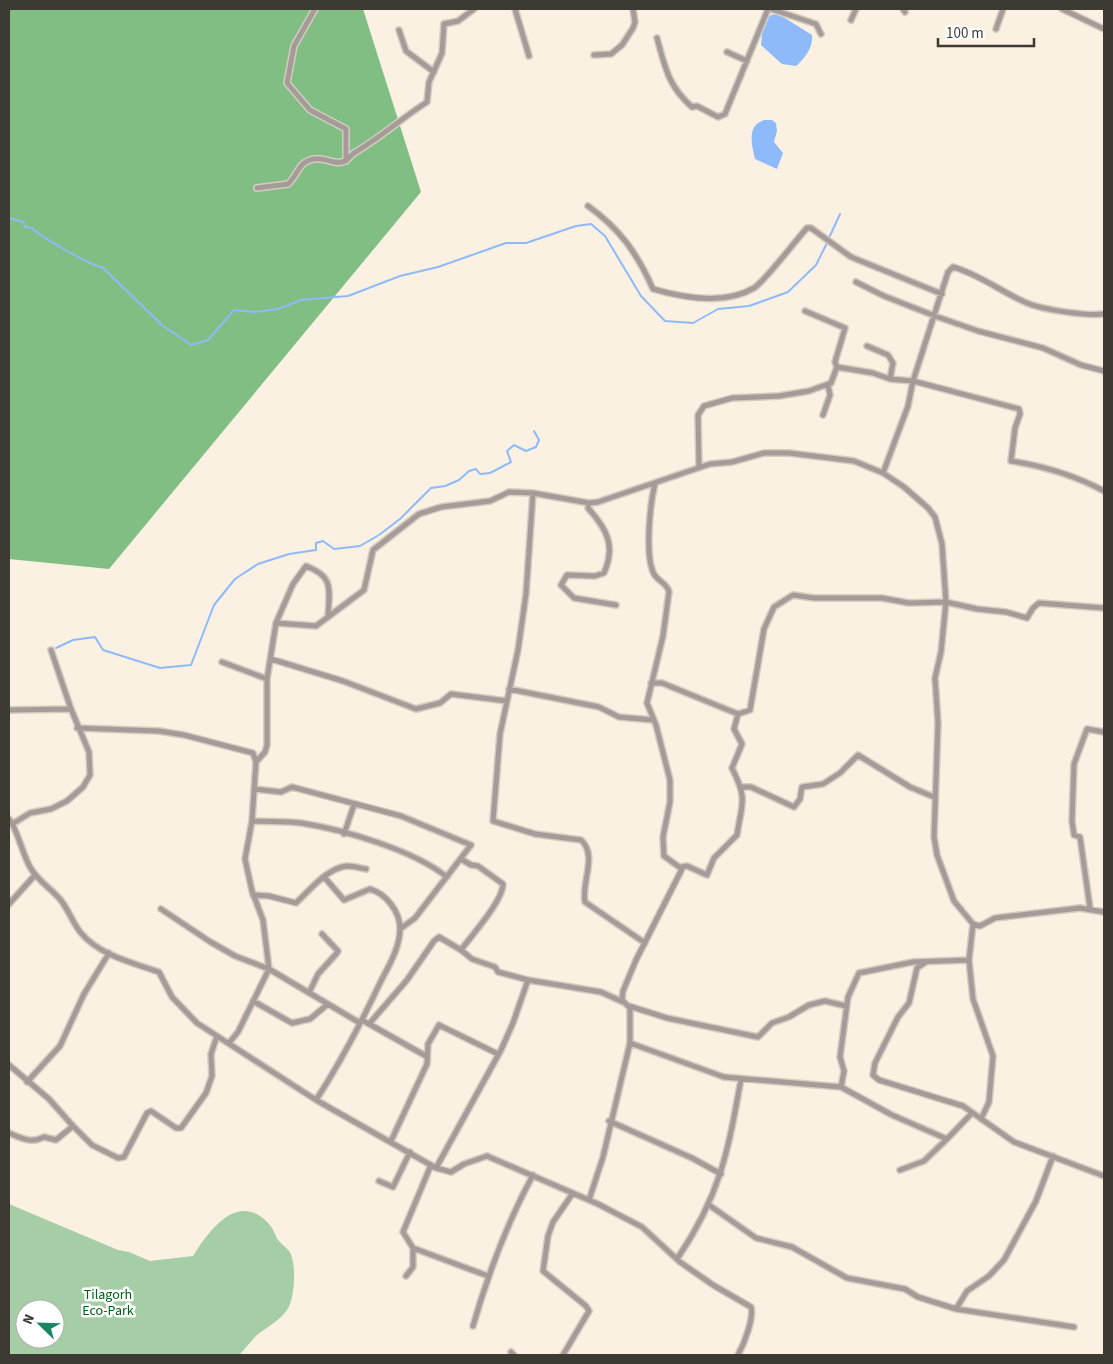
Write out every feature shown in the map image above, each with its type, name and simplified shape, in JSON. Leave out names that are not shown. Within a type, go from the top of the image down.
[{"type":"street","points":[[315,9],[294,46],[287,83],[310,110],[346,129],[346,161]]},
{"type":"street","points":[[257,188],[288,184],[297,169],[312,159],[346,161],[352,154],[365,148],[427,102],[429,82],[442,53],[444,24],[458,21],[474,9]]},
{"type":"street","points":[[515,9],[529,56]]},
{"type":"street","points":[[594,56],[610,54],[622,45],[635,22],[633,9]]},
{"type":"street","points":[[657,38],[670,83],[678,95],[692,107],[697,106],[718,117],[725,114],[770,9],[816,24],[821,34]]},
{"type":"street","points":[[851,20],[856,9]]},
{"type":"street","points":[[996,29],[1002,9]]},
{"type":"street","points":[[1062,9],[1104,29]]},
{"type":"street","points":[[399,30],[406,51],[434,72]]},
{"type":"street","points":[[727,52],[747,61]]},
{"type":"street","points":[[588,206],[610,222],[622,235],[642,264],[653,289],[680,297],[736,296],[756,287],[807,228],[811,228],[851,257],[942,294]]},
{"type":"street","points":[[883,473],[908,406],[913,381],[948,272],[954,267],[972,272],[1028,304],[1089,315],[1104,314]]},
{"type":"street","points":[[856,282],[884,296],[935,316],[978,331],[1043,348],[1081,364],[1104,371]]},
{"type":"street","points":[[805,311],[845,328],[835,362],[837,367],[828,385],[830,395],[824,415]]},
{"type":"street","points":[[867,346],[888,355],[893,363],[890,379]]},
{"type":"street","points":[[837,367],[873,373],[890,379],[913,381],[1019,409],[1020,414],[1015,428],[1011,461],[1030,464],[1086,481],[1104,491]]},
{"type":"street","points":[[699,467],[698,415],[704,406],[732,398],[779,396],[828,385]]},
{"type":"street","points":[[276,623],[316,626],[364,590],[373,550],[419,514],[441,507],[490,501],[509,492],[589,503],[608,500],[699,467],[719,462],[732,462],[764,453],[789,453],[854,461],[883,473],[904,487],[935,517],[942,544],[946,602],[941,652],[935,678],[938,723],[934,837],[937,856],[954,901],[973,924],[980,926],[995,918],[1012,915],[1090,908],[1104,912]]},
{"type":"street","points":[[655,484],[649,509],[650,560],[653,574],[668,586],[669,592],[663,636],[647,703],[670,780],[670,802],[663,836],[664,856],[681,866],[687,866],[707,874],[714,858],[737,835],[738,817],[744,803],[742,787],[732,768],[742,744],[734,729],[738,714]]},
{"type":"street","points":[[533,494],[526,594],[518,650],[500,734],[493,821],[535,834],[581,840],[587,852],[588,866],[585,902],[645,943]]},
{"type":"street","points":[[589,503],[588,508],[606,531],[611,555],[604,573],[594,576],[567,575],[561,585],[574,598],[616,604]]},
{"type":"street","points":[[256,762],[265,752],[267,745],[268,679],[276,623],[293,584],[306,566],[320,571],[328,581],[328,617]]},
{"type":"street","points":[[651,683],[668,685],[738,714],[750,710],[764,629],[774,607],[793,595],[814,598],[882,598],[908,603],[946,602],[977,609],[1006,612],[1027,618],[1033,608],[1040,603],[1104,608]]},
{"type":"street","points":[[14,823],[30,813],[51,809],[67,801],[84,787],[90,775],[91,762],[70,709],[51,650]]},
{"type":"street","points":[[270,660],[343,681],[416,709],[440,703],[451,694],[474,699],[507,701]]},
{"type":"street","points":[[222,662],[268,679]]},
{"type":"street","points":[[509,689],[599,707],[619,717],[653,720]]},
{"type":"street","points":[[9,710],[70,709]]},
{"type":"street","points":[[77,728],[159,731],[184,735],[253,753],[256,762],[252,821],[245,859],[253,895],[263,920],[269,969],[229,1044]]},
{"type":"street","points":[[1090,908],[1080,837],[1074,835],[1072,821],[1074,764],[1087,729],[1104,732]]},
{"type":"street","points":[[742,787],[751,787],[794,807],[800,799],[802,787],[828,781],[858,755],[910,787],[934,796]]},
{"type":"street","points":[[254,789],[281,792],[292,787],[401,816],[471,845],[416,918],[400,929]]},
{"type":"street","points":[[344,834],[354,805]]},
{"type":"street","points":[[9,819],[14,823],[22,851],[35,875],[60,899],[81,934],[93,945],[159,972],[172,997],[196,1023],[316,1100],[434,1166],[451,1172],[464,1164],[487,1156],[589,1200],[642,1227],[677,1259],[713,1285],[751,1307],[752,1313],[738,1355]]},
{"type":"street","points":[[252,821],[299,823],[395,848],[436,868],[447,877]]},
{"type":"street","points":[[461,859],[490,874],[503,884],[502,896],[476,934],[461,950]]},
{"type":"street","points":[[253,895],[269,896],[296,903],[335,870],[348,866],[366,870]]},
{"type":"street","points":[[623,1002],[623,991],[645,943],[681,874],[681,866]]},
{"type":"street","points":[[9,904],[35,875]]},
{"type":"street","points":[[316,1100],[340,1064],[361,1022],[396,949],[400,929],[395,911],[379,892],[370,889],[344,900],[325,878]]},
{"type":"street","points":[[161,909],[234,956],[269,969],[328,1004],[361,1022],[369,1024],[426,1056]]},
{"type":"street","points":[[973,924],[969,960],[973,999],[993,1056],[989,1102],[981,1119]]},
{"type":"street","points":[[309,993],[318,974],[338,950],[322,934]]},
{"type":"street","points":[[369,1024],[407,980],[434,941],[439,937],[472,958],[495,967],[498,972],[528,980],[601,992],[629,1006],[667,1018],[758,1037],[772,1023],[789,1017],[809,1005],[825,1001],[846,1006]]},
{"type":"street","points":[[27,1082],[60,1046],[84,994],[110,953]]},
{"type":"street","points":[[841,1087],[844,1071],[840,1056],[846,1006],[858,973],[913,962],[969,960]]},
{"type":"street","points":[[926,962],[917,968],[909,1003],[898,1017],[875,1063],[873,1075],[879,1080],[963,1106],[1014,1142],[1104,1176]]},
{"type":"street","points":[[406,1276],[413,1267],[413,1248],[403,1232],[434,1166],[498,1054],[513,1023],[528,980]]},
{"type":"street","points":[[253,1001],[292,1023],[310,1019],[328,1004]]},
{"type":"street","points":[[589,1200],[603,1157],[609,1121],[630,1043],[629,1006]]},
{"type":"street","points":[[392,1141],[427,1064],[428,1044],[439,1025],[498,1054]]},
{"type":"street","points":[[9,1065],[49,1099],[92,1145],[118,1158],[124,1157],[147,1113],[151,1111],[176,1128],[181,1128],[206,1093],[212,1076],[211,1054],[217,1036]]},
{"type":"street","points":[[630,1043],[724,1076],[841,1087],[892,1115],[947,1139]]},
{"type":"street","points":[[677,1259],[695,1233],[709,1205],[721,1174],[731,1139],[741,1079]]},
{"type":"street","points":[[900,1170],[924,1161],[972,1113]]},
{"type":"street","points":[[609,1121],[685,1155],[721,1174]]},
{"type":"street","points":[[9,1133],[36,1142],[44,1137],[56,1140],[73,1126]]},
{"type":"street","points":[[379,1181],[393,1187],[410,1152]]},
{"type":"street","points":[[956,1309],[967,1291],[989,1276],[1004,1260],[1036,1201],[1053,1156]]},
{"type":"street","points":[[473,1326],[501,1241],[532,1175]]},
{"type":"street","points":[[563,1355],[589,1311],[586,1306],[543,1271],[548,1236],[553,1222],[573,1193]]},
{"type":"street","points":[[709,1205],[756,1238],[792,1247],[846,1278],[905,1289],[918,1297],[956,1309],[1074,1327]]},
{"type":"street","points":[[413,1248],[488,1276]]},
{"type":"green space","points":[[9,9],[363,9],[421,192],[109,569],[9,559]]},
{"type":"green space","name":"Tilagorh Eco-Park","points":[[9,1204],[118,1250],[129,1252],[150,1261],[193,1256],[207,1235],[225,1218],[235,1213],[246,1211],[257,1214],[273,1229],[278,1240],[292,1256],[294,1272],[292,1298],[284,1314],[257,1335],[239,1355],[9,1355]]},
{"type":"water","points":[[780,15],[812,35],[808,52],[796,66],[782,64],[761,45],[762,34],[769,16]]},
{"type":"water","points":[[764,120],[772,120],[776,123],[777,131],[774,142],[783,153],[777,169],[755,159],[752,131],[758,123]]},
{"type":"waterway","points":[[829,238],[840,214]]},
{"type":"waterway","points":[[9,218],[23,222],[25,227],[32,228],[66,250],[102,267],[162,325],[191,345],[208,340],[234,310],[255,312],[278,309],[301,300],[348,296],[400,276],[438,267],[506,243],[526,243],[576,226],[591,224],[605,236],[641,296],[665,321],[693,323],[718,309],[749,306],[788,292],[816,265],[827,243]]},
{"type":"waterway","points":[[56,648],[73,640],[95,637],[103,650],[160,668],[191,665],[214,605],[235,579],[258,564],[289,554],[316,550],[316,543],[323,541],[334,549],[360,546],[379,535],[400,519],[431,488],[445,486],[459,480],[469,471],[476,469],[480,474],[490,473],[511,462],[507,451],[514,445],[526,451],[536,447],[539,440],[534,431]]}]
